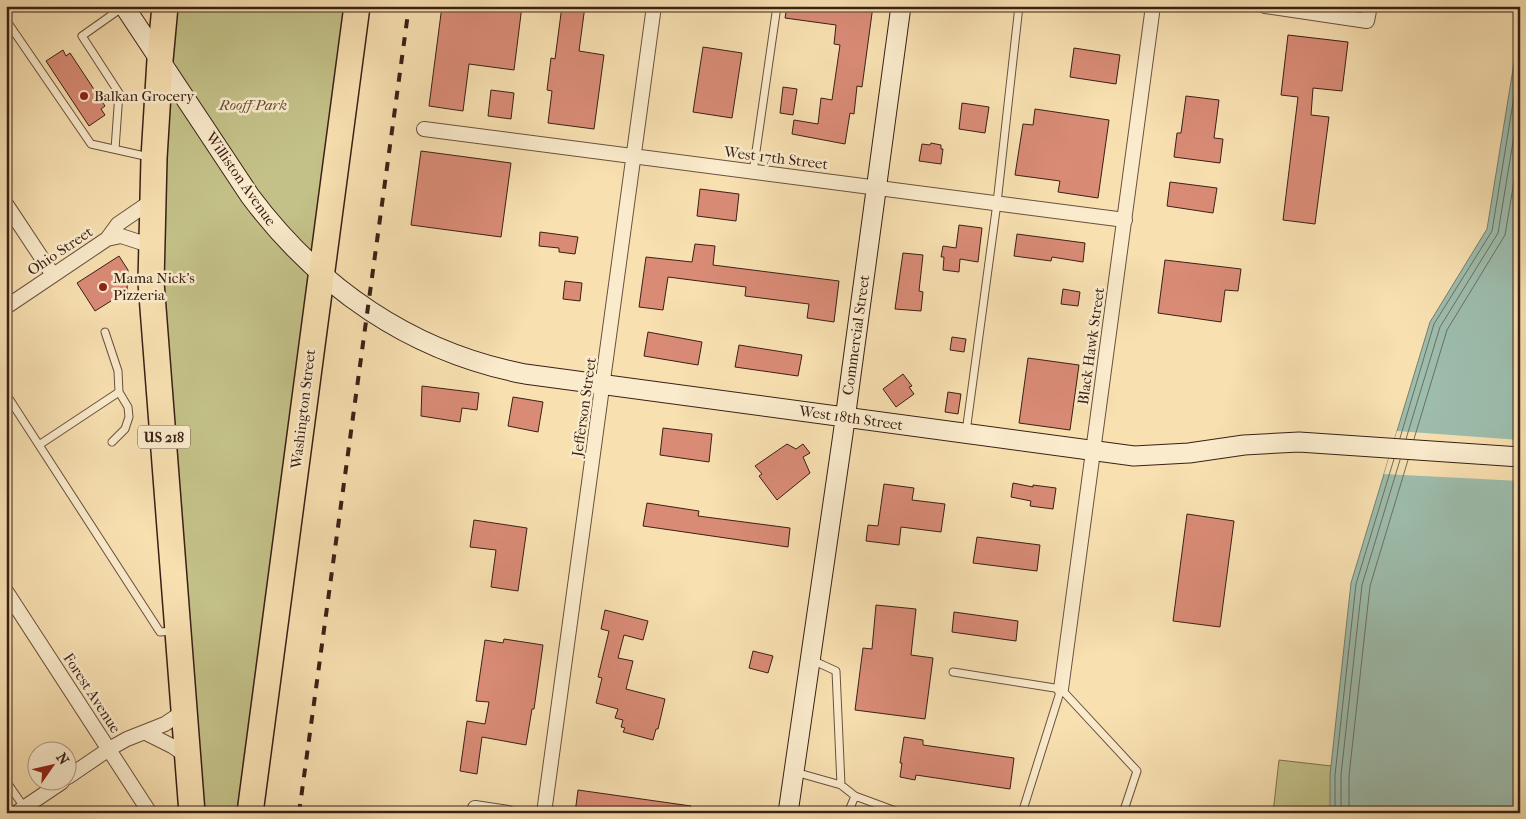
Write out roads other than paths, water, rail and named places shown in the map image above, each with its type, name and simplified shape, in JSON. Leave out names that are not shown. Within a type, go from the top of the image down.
[{"type":"highway","name":"US 218","points":[[166,6],[160,60],[154,158],[152,291],[192,813]]},
{"type":"highway","name":"Washington Street","points":[[250,813],[357,6]]},
{"type":"main road","name":"Williston Avenue","points":[[124,6],[264,215],[300,255],[341,292],[389,322]]},
{"type":"main road","name":"Commercial Street","points":[[788,813],[845,418],[901,6]]},
{"type":"main road","name":"West 18th Street","points":[[389,322],[445,350],[474,361],[526,374],[1134,456],[1189,453],[1274,442],[1322,442],[1520,457]]},
{"type":"street","name":"Jefferson Street","points":[[544,813],[654,6]]},
{"type":"street","name":"Black Hawk Street","points":[[1061,689],[1153,6]]},
{"type":"street","points":[[1266,6],[1367,21],[1370,6]]},
{"type":"street","name":"West 17th Street","points":[[424,129],[1125,220]]},
{"type":"street","name":"Ohio Street","points":[[6,307],[107,238],[118,224],[153,200]]},
{"type":"street","points":[[6,204],[53,275]]},
{"type":"street","name":"Ohio Street","points":[[107,238],[121,236],[152,246]]},
{"type":"street","name":"Forest Avenue","points":[[6,591],[150,813]]},
{"type":"street","points":[[78,771],[109,749],[127,739],[165,724],[184,711]]},
{"type":"street","points":[[146,733],[172,746],[188,757]]},
{"type":"street","points":[[20,810],[47,792]]},
{"type":"street","points":[[475,808],[508,813]]},
{"type":"lane","points":[[114,149],[119,93],[82,36],[124,6]]},
{"type":"lane","points":[[754,172],[777,6]]},
{"type":"lane","points":[[965,434],[996,203],[1019,6]]},
{"type":"lane","points":[[6,20],[91,144],[154,158]]},
{"type":"lane","points":[[105,332],[118,371],[119,392],[128,407],[130,417],[125,429],[112,442]]},
{"type":"lane","points":[[39,445],[119,392]]},
{"type":"lane","points":[[6,394],[160,632],[179,631]]},
{"type":"lane","points":[[810,660],[836,671],[841,785]]},
{"type":"lane","points":[[953,672],[1061,689],[1138,771],[1123,813]]},
{"type":"lane","points":[[1022,813],[1061,689]]},
{"type":"lane","points":[[794,772],[841,785],[855,796],[901,813]]},
{"type":"lane","points":[[6,781],[20,810]]},
{"type":"lane","points":[[848,813],[855,796]]},
{"type":"water","points":[[1520,26],[1520,813],[1330,813],[1330,775],[1351,583],[1430,322],[1487,229]]},
{"type":"railway","points":[[299,813],[409,6]]},
{"type":"place","name":"Balkan Grocery","points":[[84,96]]},
{"type":"place","name":"Mama Nick's Pizzeria","points":[[103,287]]},
{"type":"park label","name":"Rooff Park","points":[[253,105]]}]
